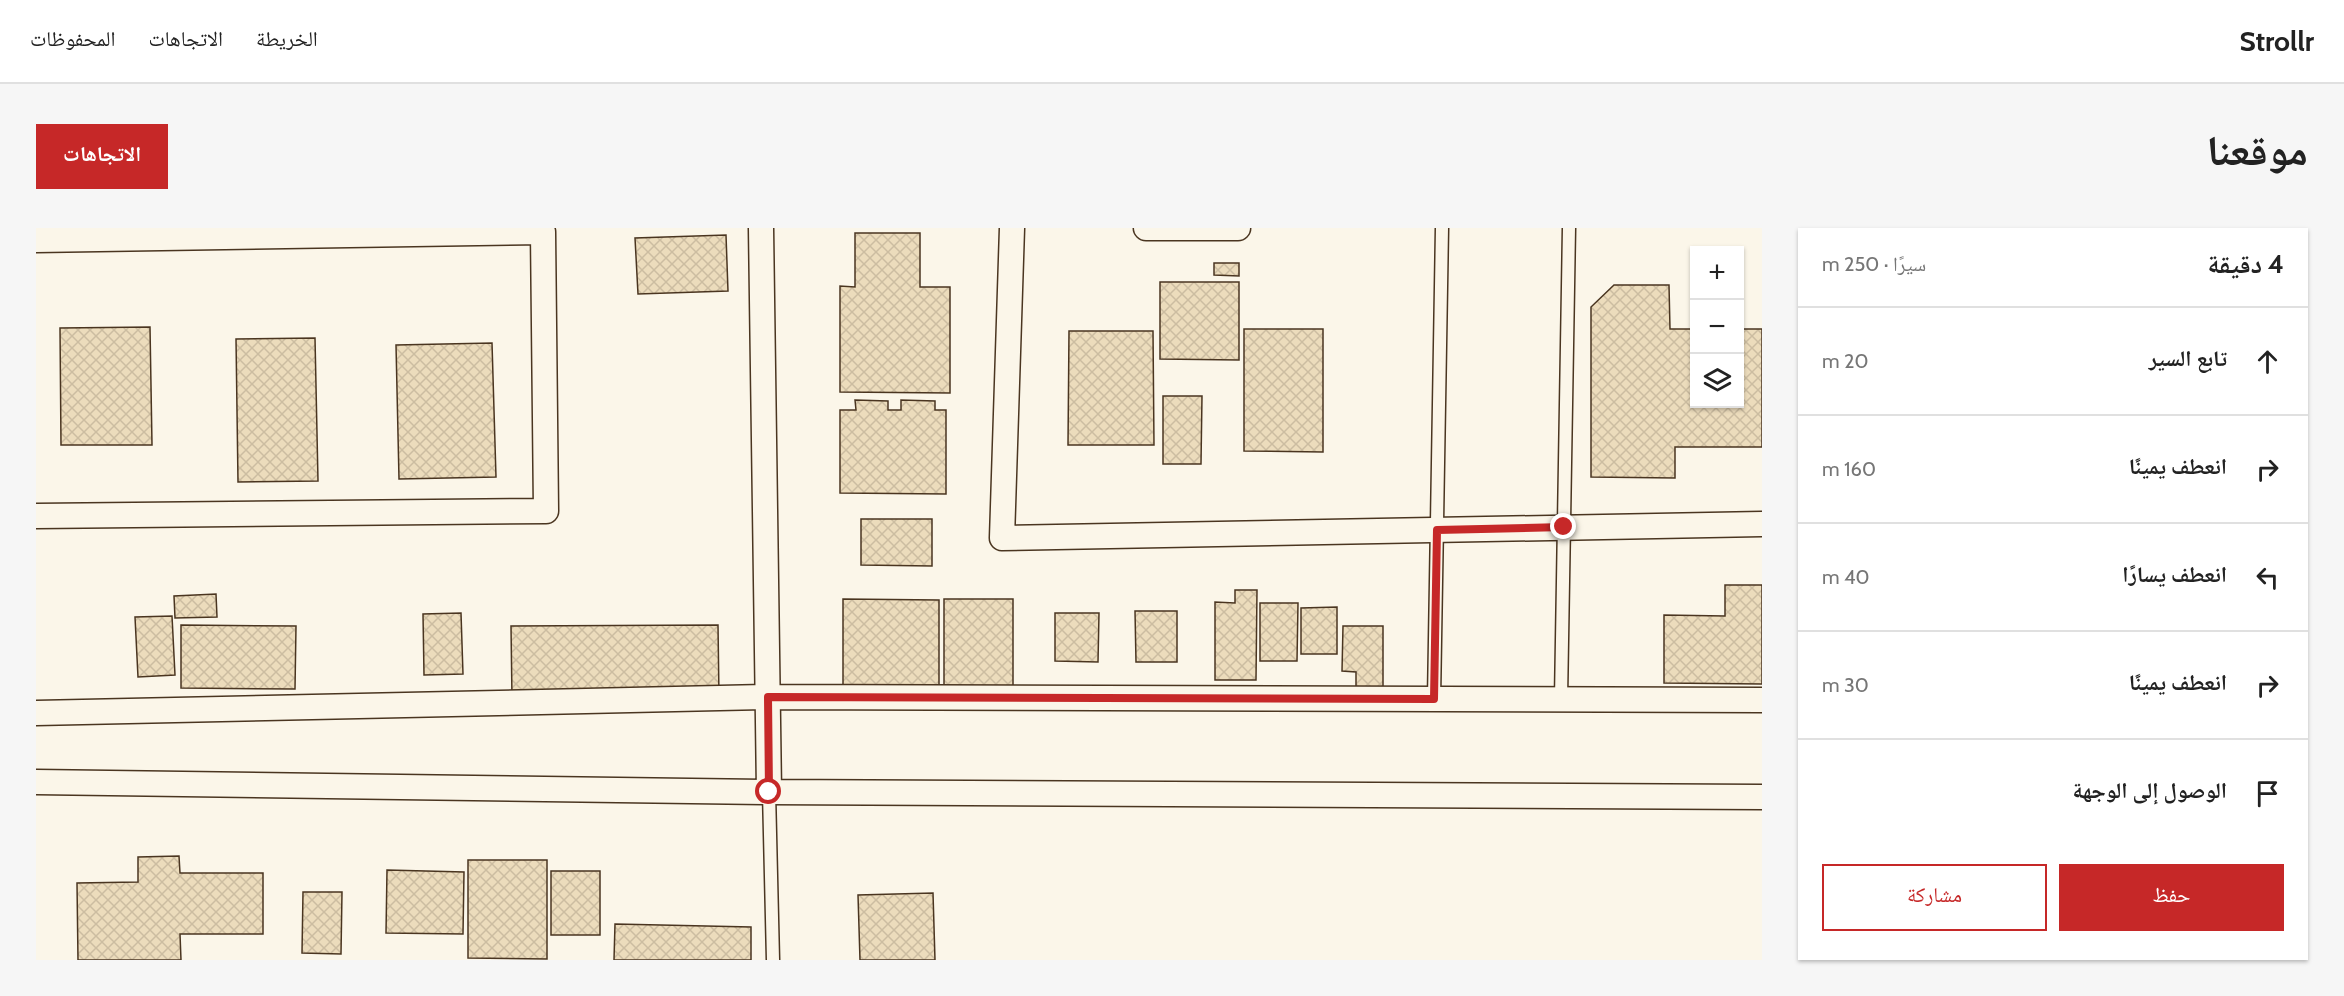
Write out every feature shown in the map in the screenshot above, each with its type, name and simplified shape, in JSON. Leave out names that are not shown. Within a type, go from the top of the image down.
[{"type":"street","points":[[761,228],[769,792]]},
{"type":"street","points":[[1012,228],[1002,538],[1762,524]]},
{"type":"street","points":[[1146,228],[1239,228]]},
{"type":"street","points":[[36,240],[543,232],[546,511],[36,516]]},
{"type":"street","points":[[36,713],[768,697],[1762,700]]},
{"type":"street","points":[[36,782],[769,792],[1762,797]]},
{"type":"lane","points":[[1434,699],[1442,228]]},
{"type":"lane","points":[[1561,699],[1569,228]]},
{"type":"lane","points":[[769,792],[773,960]]},
{"type":"building","points":[[855,233],[920,233],[920,287],[950,287],[950,393],[840,392],[840,286],[855,287]]},
{"type":"building","points":[[726,235],[728,291],[638,294],[635,238]]},
{"type":"building","points":[[1214,263],[1239,263],[1239,276],[1214,275]]},
{"type":"building","points":[[1160,282],[1239,282],[1239,360],[1160,359]]},
{"type":"building","points":[[1614,285],[1669,285],[1670,329],[1690,329],[1690,408],[1744,408],[1744,329],[1762,329],[1762,447],[1675,447],[1675,478],[1591,477],[1591,307]]},
{"type":"building","points":[[150,327],[152,445],[61,445],[60,328]]},
{"type":"building","points":[[1244,329],[1323,329],[1323,452],[1244,451]]},
{"type":"building","points":[[1069,331],[1153,331],[1154,445],[1068,445]]},
{"type":"building","points":[[315,338],[318,481],[238,482],[236,339]]},
{"type":"building","points":[[492,343],[496,477],[399,479],[396,345]]},
{"type":"building","points":[[1163,396],[1202,396],[1201,464],[1163,464]]},
{"type":"building","points":[[855,400],[888,401],[888,410],[901,410],[901,400],[935,401],[935,410],[946,410],[946,494],[840,493],[840,410],[856,410]]},
{"type":"building","points":[[861,519],[932,519],[932,566],[861,565]]},
{"type":"building","points":[[1725,585],[1762,585],[1762,684],[1664,683],[1664,615],[1725,616]]},
{"type":"building","points":[[1235,590],[1257,590],[1256,680],[1215,680],[1215,602],[1235,603]]},
{"type":"building","points":[[216,594],[217,617],[175,618],[174,596]]},
{"type":"building","points":[[843,599],[939,600],[939,693],[843,693]]},
{"type":"building","points":[[944,599],[1013,599],[1013,696],[944,695]]},
{"type":"building","points":[[1260,603],[1298,603],[1297,661],[1260,661]]},
{"type":"building","points":[[1337,607],[1337,654],[1301,654],[1301,608]]},
{"type":"building","points":[[1135,611],[1177,611],[1177,662],[1136,662]]},
{"type":"building","points":[[461,613],[463,674],[424,675],[423,614]]},
{"type":"building","points":[[1055,613],[1099,613],[1098,662],[1055,661]]},
{"type":"building","points":[[172,616],[175,675],[138,677],[135,617]]},
{"type":"building","points":[[181,625],[296,626],[295,689],[181,688]]},
{"type":"building","points":[[718,625],[719,697],[512,699],[511,626]]},
{"type":"building","points":[[1343,626],[1383,626],[1383,690],[1356,690],[1356,672],[1342,671]]},
{"type":"building","points":[[179,856],[180,873],[263,873],[263,934],[180,934],[181,960],[78,960],[77,883],[138,882],[138,857]]},
{"type":"building","points":[[468,860],[547,860],[547,959],[468,958]]},
{"type":"building","points":[[387,870],[464,872],[463,934],[386,933]]},
{"type":"building","points":[[551,871],[600,871],[600,935],[551,935]]},
{"type":"building","points":[[303,892],[342,892],[341,954],[302,953]]},
{"type":"building","points":[[933,893],[935,960],[860,960],[858,895]]},
{"type":"building","points":[[615,924],[751,927],[751,960],[614,960]]},
{"type":"route","points":[[769,792],[768,697],[1434,699],[1437,530],[1564,527]]}]
